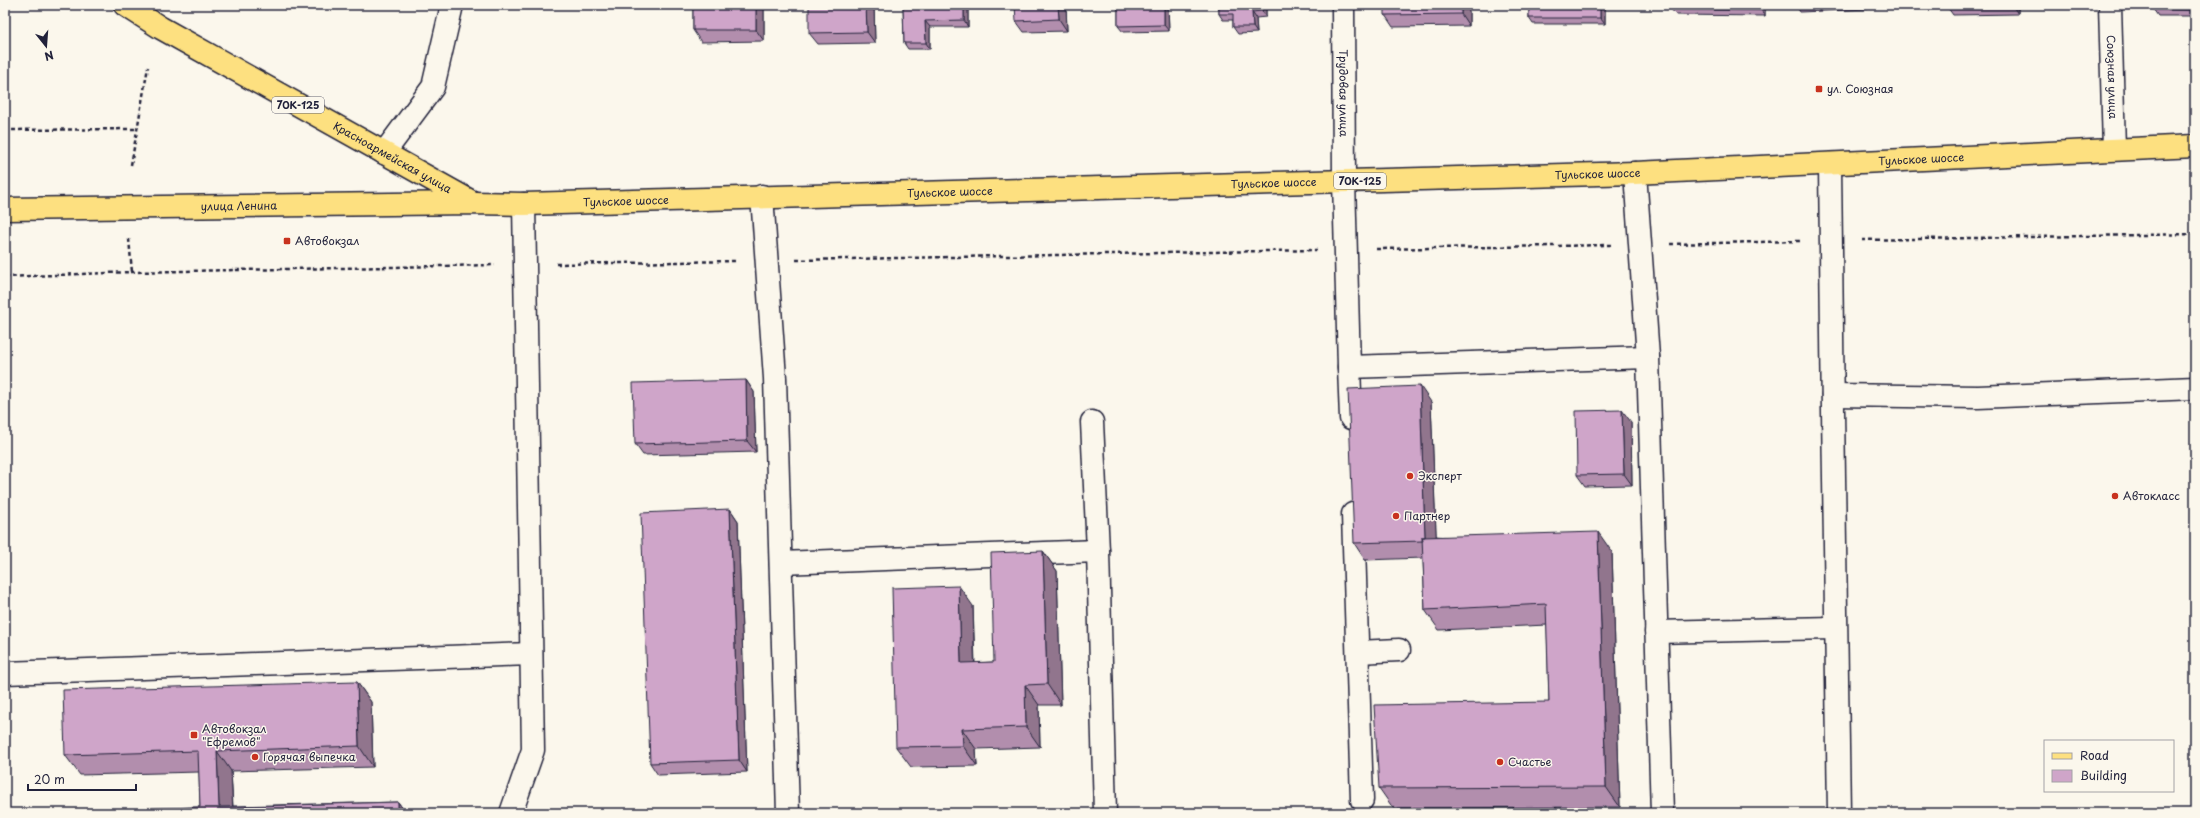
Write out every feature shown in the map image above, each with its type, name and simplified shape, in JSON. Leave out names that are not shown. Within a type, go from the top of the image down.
[{"type":"main road","name":"Красноармейская улица","points":[[125,5],[160,28],[472,203]]},
{"type":"main road","name":"Тульское шоссе","points":[[472,203],[524,204],[762,196],[1635,173],[1830,165],[2114,149],[2195,146]]},
{"type":"main road","name":"улица Ленина","points":[[5,209],[472,203]]},
{"type":"street","points":[[384,153],[433,87],[452,5]]},
{"type":"street","name":"Трудовая улица","points":[[1343,5],[1344,181],[1351,438]]},
{"type":"street","name":"Союзная улица","points":[[2110,5],[2114,149]]},
{"type":"street","points":[[1830,165],[1836,544],[1834,628],[1838,813]]},
{"type":"street","points":[[1635,173],[1648,357],[1662,813]]},
{"type":"street","points":[[762,196],[775,378],[788,813]]},
{"type":"street","points":[[511,813],[533,750],[524,204]]},
{"type":"street","points":[[1349,367],[1648,357]]},
{"type":"street","points":[[1833,395],[1978,397],[2195,388]]},
{"type":"street","points":[[1092,422],[1098,551],[1105,813]]},
{"type":"street","points":[[1353,494],[1362,800]]},
{"type":"street","points":[[781,563],[1098,551]]},
{"type":"street","points":[[1656,632],[1834,628]]},
{"type":"street","points":[[1358,652],[1399,650]]},
{"type":"street","points":[[5,673],[531,654]]},
{"type":"path","points":[[131,165],[148,67]]},
{"type":"path","points":[[5,130],[137,129]]},
{"type":"path","points":[[5,277],[132,272],[525,264],[2195,234]]},
{"type":"path","points":[[129,239],[132,272]]},
{"type":"building","points":[[693,5],[756,5],[756,30],[693,30]]},
{"type":"building","points":[[809,5],[866,5],[867,32],[809,33]]},
{"type":"building","points":[[903,5],[964,5],[964,20],[925,21],[926,43],[904,43]]},
{"type":"building","points":[[1015,5],[1058,5],[1059,19],[1016,21]]},
{"type":"building","points":[[1118,5],[1164,5],[1164,25],[1118,26]]},
{"type":"building","points":[[1219,5],[1262,5],[1262,11],[1252,12],[1253,27],[1233,27],[1233,14],[1219,14]]},
{"type":"building","points":[[1385,5],[1461,5],[1461,14],[1385,15]]},
{"type":"building","points":[[1529,5],[1600,5],[1600,18],[1529,18]]},
{"type":"building","points":[[1671,5],[1761,5],[1761,10],[1671,9]]},
{"type":"building","points":[[2153,5],[2195,5],[2195,10],[2153,9]]},
{"type":"building","points":[[746,380],[747,441],[635,444],[633,383]]},
{"type":"building","points":[[1420,386],[1425,537],[1422,537],[1423,541],[1354,543],[1348,389]]},
{"type":"building","points":[[1622,410],[1624,474],[1577,475],[1576,411]]},
{"type":"building","points":[[730,509],[739,760],[650,763],[641,513]]},
{"type":"building","points":[[1598,532],[1606,787],[1379,788],[1374,705],[1549,702],[1546,604],[1425,610],[1422,537]]},
{"type":"building","points":[[1043,551],[1047,684],[1025,685],[1026,727],[962,729],[963,746],[896,747],[892,588],[959,586],[961,663],[994,662],[991,553]]},
{"type":"building","points":[[357,682],[359,746],[217,751],[219,807],[398,802],[398,813],[5,813],[200,807],[198,751],[65,755],[63,690]]},
{"type":"place","name":"ул. Союзная","points":[[1819,89]]},
{"type":"place","name":"Автовокзал","points":[[287,241]]},
{"type":"place","name":"Эксперт","points":[[1410,476]]},
{"type":"place","name":"Автокласс","points":[[2115,496]]},
{"type":"place","name":"Партнер","points":[[1396,516]]},
{"type":"place","name":"Автовокзал \"Ефремов\"","points":[[194,735]]},
{"type":"place","name":"Горячая выпечка","points":[[255,757]]},
{"type":"place","name":"Счастье","points":[[1500,762]]}]
